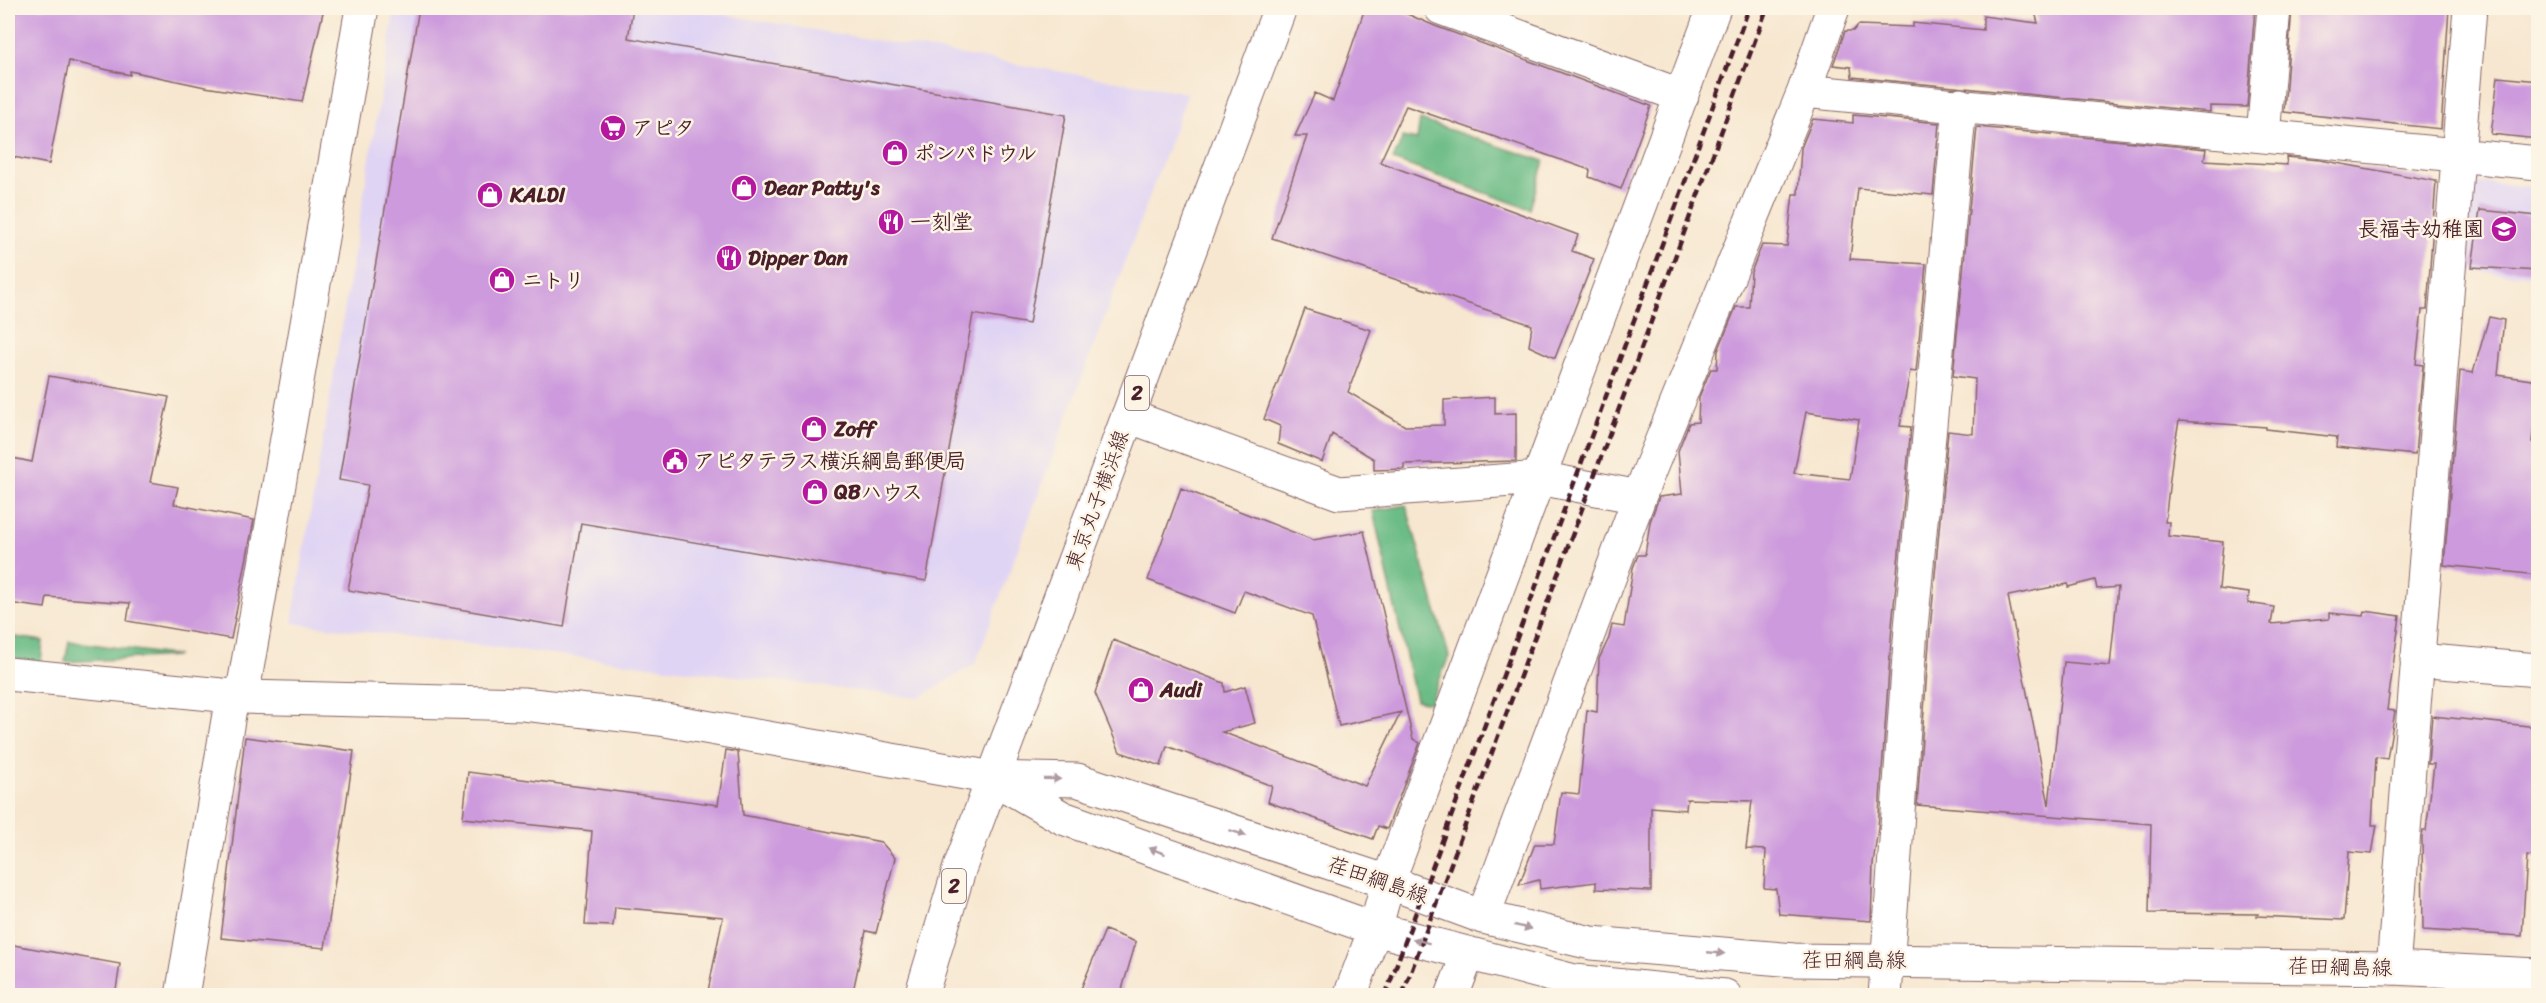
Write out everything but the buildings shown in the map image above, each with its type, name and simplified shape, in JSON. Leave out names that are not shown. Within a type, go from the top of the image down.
[{"type":"street","points":[[182,996],[362,8]]},
{"type":"street","name":"東京丸子横浜線","points":[[921,996],[960,867],[1280,8]]},
{"type":"street","points":[[1441,8],[1682,96]]},
{"type":"street","points":[[1350,996],[1375,929],[1388,882],[1714,8]]},
{"type":"street","points":[[1483,917],[1639,497],[1804,91],[1833,8]]},
{"type":"street","points":[[2263,136],[2274,8]]},
{"type":"street","points":[[2393,968],[2470,8]]},
{"type":"street","points":[[1804,91],[2538,163]]},
{"type":"street","points":[[1885,996],[1911,628],[1960,105]]},
{"type":"street","points":[[1128,416],[1339,492],[1539,478],[1639,497]]},
{"type":"street","points":[[2417,660],[2538,670]]},
{"type":"street","points":[[8,674],[237,696],[523,704],[660,719],[993,778],[1063,818],[1375,929],[1574,981],[1725,996]]},
{"type":"street","name":"荏田綱島線","points":[[993,778],[1077,780],[1388,882],[1483,917],[1591,943],[1794,960],[2393,968],[2538,975]]},
{"type":"street","points":[[1452,996],[1468,954]]},
{"type":"shaded area","points":[[395,8],[684,8],[1188,93],[975,664],[919,698],[292,623]]},
{"type":"shaded area","name":"長福寺幼稚園","points":[[2471,182],[2538,187],[2538,276],[2466,271]]},
{"type":"green space","points":[[1420,120],[1544,161],[1530,209],[1393,160],[1403,137],[1417,140]]},
{"type":"green space","points":[[1406,505],[1449,656],[1430,703],[1416,700],[1373,511]]},
{"type":"green space","points":[[8,636],[43,641],[41,662],[8,658]]},
{"type":"green space","points":[[69,641],[178,656],[65,662]]},
{"type":"railway","points":[[1385,996],[1749,8]]},
{"type":"railway","points":[[1402,996],[1767,8]]},
{"type":"place","name":"アピタ","points":[[613,128]]},
{"type":"place","name":"ポンパドウル","points":[[895,153]]},
{"type":"place","name":"Dear Patty's","points":[[744,188]]},
{"type":"place","name":"KALDI","points":[[490,195]]},
{"type":"place","name":"一刻堂","points":[[891,222]]},
{"type":"place","name":"長福寺幼稚園","points":[[2504,229]]},
{"type":"place","name":"Dipper Dan","points":[[729,258]]},
{"type":"place","name":"ニトリ","points":[[502,280]]},
{"type":"place","name":"Zoff","points":[[814,429]]},
{"type":"place","name":"アピタテラス横浜綱島郵便局","points":[[675,461]]},
{"type":"place","name":"QBハウス","points":[[815,492]]},
{"type":"place","name":"Audi","points":[[1141,690]]}]
